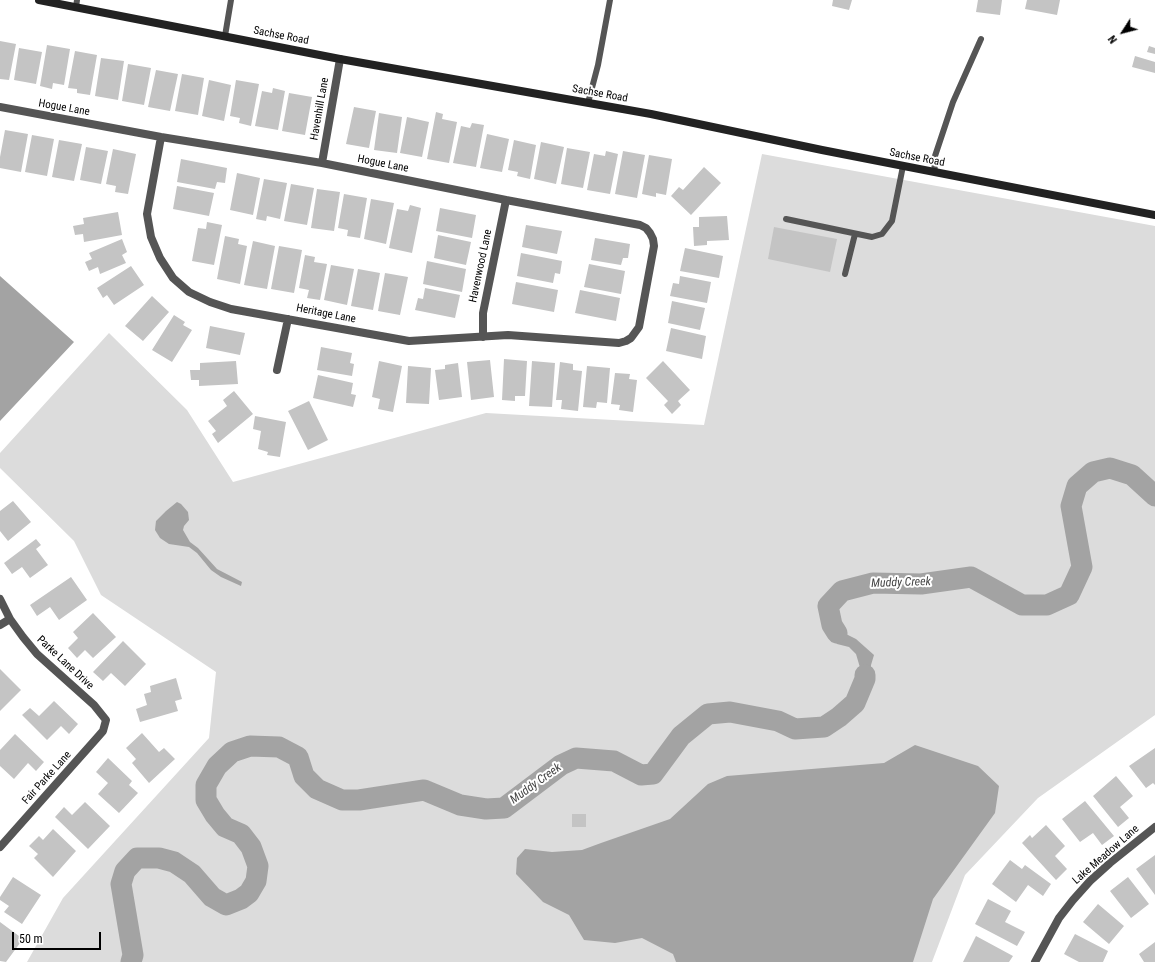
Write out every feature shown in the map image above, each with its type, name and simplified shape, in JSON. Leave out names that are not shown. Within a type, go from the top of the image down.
[{"type":"main road","name":"Sachse Road","points":[[39,0],[76,4],[340,59],[651,114],[904,166],[1155,215]]},
{"type":"street","name":"Havenhill Lane","points":[[322,163],[340,59]]},
{"type":"street","name":"Hogue Lane","points":[[0,107],[161,137],[322,163],[634,224],[646,228],[653,239],[653,252],[639,327],[631,338]]},
{"type":"street","name":"Heritage Lane","points":[[161,137],[147,214],[151,237],[160,258],[173,278],[189,292],[210,302],[231,309],[288,318],[409,341],[508,335],[619,343],[626,342],[631,338]]},
{"type":"street","name":"Havenwood Lane","points":[[483,336],[483,313],[506,200]]},
{"type":"street","points":[[277,370],[288,318]]},
{"type":"street","name":"Parke Lane Drive","points":[[0,599],[10,619],[37,654],[94,705],[106,720]]},
{"type":"street","points":[[0,625],[10,619]]},
{"type":"street","name":"Fair Parke Lane","points":[[0,847],[103,731],[106,720]]},
{"type":"street","name":"Lake Meadow Lane","points":[[1035,962],[1059,918],[1073,900],[1090,881],[1110,863],[1155,827]]},
{"type":"lane","points":[[225,36],[231,0]]},
{"type":"lane","points":[[588,103],[598,65],[610,0]]},
{"type":"lane","points":[[935,172],[935,156],[953,102],[981,38]]},
{"type":"lane","points":[[786,219],[872,238],[882,234],[892,221],[904,166]]},
{"type":"lane","points":[[845,274],[855,234]]},
{"type":"shaded area","points":[[762,154],[1155,226],[1155,715],[1038,798],[965,875],[932,962],[27,962],[63,898],[209,738],[216,672],[101,595],[74,541],[0,468],[0,453],[109,333],[187,410],[233,482],[486,413],[704,425]]},
{"type":"shaded area","points":[[0,276],[74,342],[0,421]]},
{"type":"shaded area","points":[[177,502],[181,504],[188,512],[189,520],[184,526],[183,530],[190,542],[198,548],[217,569],[242,582],[241,586],[221,577],[211,570],[197,553],[189,547],[169,544],[160,538],[155,530],[156,521]]},
{"type":"shaded area","points":[[828,606],[837,608],[844,633],[856,639],[874,655],[871,665],[870,681],[861,702],[848,703],[853,698],[860,682],[861,671],[856,654],[849,647],[837,644],[824,626],[820,609]]},
{"type":"shaded area","points":[[915,745],[978,766],[999,786],[995,813],[933,899],[913,962],[676,962],[673,954],[642,938],[615,943],[584,940],[569,915],[543,902],[516,874],[517,858],[525,849],[552,852],[582,850],[670,819],[708,784],[727,776],[884,763]]},
{"type":"building","points":[[833,0],[852,0],[849,10],[832,6]]},
{"type":"building","points":[[978,0],[1002,0],[1000,15],[976,12]]},
{"type":"building","points":[[1027,0],[1060,0],[1057,15],[1025,9]]},
{"type":"building","points":[[0,41],[16,44],[9,80],[0,79]]},
{"type":"building","points":[[47,45],[70,49],[64,85],[53,83],[52,89],[40,86]]},
{"type":"building","points":[[1149,46],[1155,48],[1155,54],[1147,52]]},
{"type":"building","points":[[19,48],[42,52],[36,84],[14,80]]},
{"type":"building","points":[[75,51],[97,55],[90,95],[77,93],[77,89],[68,88]]},
{"type":"building","points":[[1135,56],[1155,62],[1155,73],[1132,67]]},
{"type":"building","points":[[101,58],[124,61],[118,100],[95,96]]},
{"type":"building","points":[[128,64],[151,68],[144,105],[122,101]]},
{"type":"building","points":[[156,70],[178,74],[170,111],[148,107]]},
{"type":"building","points":[[182,74],[204,78],[198,115],[175,111]]},
{"type":"building","points":[[209,80],[231,85],[224,121],[202,116]]},
{"type":"building","points":[[236,80],[259,84],[251,126],[239,123],[240,118],[230,116]]},
{"type":"building","points":[[273,88],[285,91],[278,130],[255,126],[262,91],[272,93]]},
{"type":"building","points":[[289,93],[312,97],[305,135],[282,131]]},
{"type":"building","points":[[354,107],[376,111],[369,148],[346,144]]},
{"type":"building","points":[[436,112],[443,114],[442,119],[457,122],[449,163],[427,159]]},
{"type":"building","points":[[379,113],[402,117],[397,153],[374,150]]},
{"type":"building","points":[[407,117],[429,122],[422,157],[400,153]]},
{"type":"building","points":[[472,123],[484,125],[476,167],[453,163],[461,126],[470,128]]},
{"type":"building","points":[[5,130],[28,134],[21,172],[0,168],[0,157]]},
{"type":"building","points":[[487,134],[509,139],[502,172],[480,168]]},
{"type":"building","points":[[32,135],[54,139],[47,176],[25,172]]},
{"type":"building","points":[[59,140],[82,144],[74,181],[52,177]]},
{"type":"building","points":[[514,140],[536,145],[530,179],[517,176],[518,172],[508,170]]},
{"type":"building","points":[[541,142],[564,147],[556,184],[534,179]]},
{"type":"building","points":[[86,147],[108,151],[101,184],[80,180]]},
{"type":"building","points":[[567,148],[590,152],[583,188],[561,184]]},
{"type":"building","points":[[113,149],[136,154],[128,194],[115,192],[116,186],[106,184]]},
{"type":"building","points":[[606,151],[618,154],[610,194],[587,190],[594,154],[605,156]]},
{"type":"building","points":[[623,151],[645,155],[637,198],[615,194]]},
{"type":"building","points":[[649,155],[672,159],[666,195],[656,193],[656,197],[642,194]]},
{"type":"building","points":[[181,159],[227,168],[225,183],[217,182],[215,189],[177,182]]},
{"type":"building","points":[[704,167],[721,183],[691,215],[671,196],[679,187],[683,190]]},
{"type":"building","points":[[237,173],[260,178],[253,215],[230,210]]},
{"type":"building","points":[[264,179],[287,183],[280,219],[267,216],[266,221],[256,219]]},
{"type":"building","points":[[291,184],[314,188],[307,225],[284,221]]},
{"type":"building","points":[[177,186],[214,193],[209,216],[173,209]]},
{"type":"building","points":[[317,189],[340,192],[334,231],[311,228]]},
{"type":"building","points":[[344,194],[367,198],[360,238],[347,236],[348,230],[338,228]]},
{"type":"building","points":[[371,199],[394,203],[386,244],[364,239]]},
{"type":"building","points":[[410,205],[421,208],[412,253],[389,248],[397,209],[408,211]]},
{"type":"building","points":[[440,208],[476,215],[472,238],[436,231]]},
{"type":"building","points":[[118,212],[122,235],[84,242],[83,234],[75,235],[73,226],[84,224],[83,218]]},
{"type":"building","points":[[727,216],[729,240],[707,241],[707,245],[694,246],[693,227],[699,227],[699,217]]},
{"type":"building","points":[[207,222],[222,225],[214,265],[192,261],[198,228],[206,229]]},
{"type":"building","points":[[526,225],[562,231],[557,254],[522,247]]},
{"type":"building","points":[[774,227],[837,239],[830,272],[768,259]]},
{"type":"building","points":[[438,235],[471,242],[466,265],[434,258]]},
{"type":"building","points":[[225,236],[239,239],[238,244],[247,246],[240,284],[217,279]]},
{"type":"building","points":[[595,238],[630,244],[628,258],[623,258],[621,265],[591,260]]},
{"type":"building","points":[[122,239],[127,252],[122,255],[126,263],[100,274],[98,267],[89,271],[85,262],[92,259],[89,253]]},
{"type":"building","points":[[253,241],[275,246],[267,289],[244,285]]},
{"type":"building","points":[[279,246],[302,250],[294,293],[271,289]]},
{"type":"building","points":[[685,248],[723,256],[719,278],[680,271]]},
{"type":"building","points":[[521,253],[562,261],[560,274],[555,273],[553,283],[517,276]]},
{"type":"building","points":[[305,255],[315,257],[314,262],[327,264],[320,300],[307,298],[309,290],[299,288]]},
{"type":"building","points":[[427,261],[466,269],[462,292],[423,284]]},
{"type":"building","points":[[589,264],[625,271],[621,294],[584,287]]},
{"type":"building","points":[[331,265],[354,269],[347,305],[324,300]]},
{"type":"building","points":[[131,266],[144,285],[114,305],[107,295],[103,298],[97,288]]},
{"type":"building","points":[[358,269],[380,273],[373,310],[351,306]]},
{"type":"building","points":[[385,273],[408,277],[400,315],[378,311]]},
{"type":"building","points":[[680,276],[711,282],[707,303],[670,296],[673,283],[679,284]]},
{"type":"building","points":[[516,282],[558,290],[554,312],[512,304]]},
{"type":"building","points":[[425,288],[460,295],[455,318],[415,310],[418,298],[423,299]]},
{"type":"building","points":[[580,290],[620,298],[616,321],[575,313]]},
{"type":"building","points":[[152,296],[169,312],[143,341],[125,326]]},
{"type":"building","points":[[672,301],[705,308],[700,330],[668,323]]},
{"type":"building","points":[[174,315],[185,322],[183,325],[192,330],[172,362],[152,350]]},
{"type":"building","points":[[210,326],[245,333],[240,355],[206,348]]},
{"type":"building","points":[[671,328],[706,336],[702,359],[666,351]]},
{"type":"building","points":[[321,347],[352,353],[350,363],[354,364],[352,376],[317,370]]},
{"type":"building","points":[[504,359],[527,361],[525,396],[515,396],[515,401],[502,400]]},
{"type":"building","points":[[490,360],[494,397],[471,400],[467,362]]},
{"type":"building","points":[[236,361],[238,384],[199,386],[199,380],[191,380],[190,370],[200,370],[200,363]]},
{"type":"building","points":[[379,361],[402,366],[393,412],[378,409],[380,399],[372,397]]},
{"type":"building","points":[[532,361],[555,363],[552,407],[529,406]]},
{"type":"building","points":[[663,361],[690,390],[678,401],[681,405],[672,414],[664,405],[668,401],[646,378]]},
{"type":"building","points":[[560,362],[573,364],[573,370],[582,371],[578,411],[561,409],[562,400],[556,400]]},
{"type":"building","points":[[458,363],[462,397],[439,400],[435,370],[445,369],[445,365]]},
{"type":"building","points":[[408,366],[431,368],[429,404],[406,403]]},
{"type":"building","points":[[587,366],[610,368],[607,403],[597,402],[596,408],[583,407]]},
{"type":"building","points":[[615,373],[630,374],[629,379],[637,380],[633,412],[619,410],[620,405],[611,404]]},
{"type":"building","points":[[318,375],[353,383],[351,394],[356,395],[353,407],[313,398]]},
{"type":"building","points":[[234,391],[253,414],[218,443],[212,434],[216,431],[208,421],[227,406],[223,400]]},
{"type":"building","points":[[309,401],[328,440],[308,450],[288,411]]},
{"type":"building","points":[[255,416],[286,422],[280,457],[267,455],[268,452],[258,449],[261,431],[253,429]]},
{"type":"building","points":[[13,501],[31,522],[8,541],[0,531],[0,511]]},
{"type":"building","points":[[36,539],[41,545],[36,549],[48,565],[30,578],[22,567],[12,574],[4,563]]},
{"type":"building","points":[[71,577],[87,600],[59,620],[50,607],[37,616],[30,605]]},
{"type":"building","points":[[93,613],[116,637],[93,658],[85,650],[77,658],[68,648],[78,638],[73,632]]},
{"type":"building","points":[[123,641],[146,664],[125,686],[111,673],[103,681],[93,672]]},
{"type":"building","points":[[0,669],[21,690],[0,711]]},
{"type":"building","points":[[176,678],[182,699],[175,701],[178,711],[140,722],[136,709],[147,705],[144,694],[151,692],[150,686]]},
{"type":"building","points":[[54,701],[78,724],[69,734],[61,726],[47,740],[22,715],[30,708],[39,716]]},
{"type":"building","points":[[142,733],[159,752],[164,748],[175,759],[149,783],[132,763],[136,759],[126,748]]},
{"type":"building","points":[[15,734],[44,762],[36,771],[28,763],[14,779],[0,766],[0,750]]},
{"type":"building","points":[[1155,748],[1155,785],[1153,783],[1146,788],[1129,766]]},
{"type":"building","points":[[108,758],[132,781],[129,785],[138,793],[119,813],[98,794],[108,783],[96,772]]},
{"type":"building","points":[[1116,776],[1133,796],[1120,807],[1129,818],[1118,827],[1093,796]]},
{"type":"building","points":[[1085,801],[1114,836],[1102,845],[1093,833],[1080,842],[1062,819]]},
{"type":"building","points":[[85,802],[110,826],[88,849],[55,817],[64,807],[72,815]]},
{"type":"building","points":[[572,814],[586,814],[586,827],[572,827]]},
{"type":"building","points":[[1046,825],[1065,846],[1055,856],[1067,869],[1056,880],[1022,843],[1030,835],[1032,838]]},
{"type":"building","points":[[53,829],[76,851],[53,877],[34,858],[38,854],[29,846],[39,836],[43,840]]},
{"type":"building","points":[[1155,855],[1155,895],[1136,869]]},
{"type":"building","points":[[1010,860],[1022,869],[1025,865],[1051,884],[1043,896],[1028,885],[1016,902],[992,884]]},
{"type":"building","points":[[13,877],[41,895],[22,924],[4,912],[9,906],[0,900],[0,897]]},
{"type":"building","points":[[1128,877],[1149,904],[1131,918],[1110,891]]},
{"type":"building","points":[[988,899],[1011,911],[1005,922],[1025,932],[1017,946],[975,924]]},
{"type":"building","points":[[1098,904],[1124,926],[1109,944],[1083,922]]},
{"type":"building","points":[[0,922],[23,939],[6,962],[0,961]]},
{"type":"building","points":[[1075,934],[1108,951],[1103,962],[1079,962],[1064,954]]},
{"type":"building","points":[[976,936],[1013,956],[1009,962],[963,962]]},
{"type":"building","points":[[1155,942],[1155,962],[1144,962],[1139,954]]},
{"type":"waterway","name":"Muddy Creek","points":[[837,633],[832,625],[828,606],[842,591],[873,583],[921,584],[971,577],[1022,605],[1047,605],[1069,595],[1082,567],[1071,506],[1077,486],[1093,472],[1110,468],[1132,475],[1155,496]]},
{"type":"waterway","name":"Muddy Creek","points":[[131,962],[133,955],[121,884],[125,871],[137,858],[159,858],[174,862],[192,874],[212,897],[226,905],[241,899],[249,893],[256,881],[258,866],[251,847],[241,834],[225,827],[215,815],[206,800],[206,785],[217,766],[232,752],[250,746],[279,747],[298,757],[304,776],[317,789],[342,800],[359,800],[424,790],[460,805],[486,809],[504,808],[561,765],[576,758],[614,761],[641,775],[653,774],[681,736],[708,714],[730,712],[778,721],[795,729],[824,727],[839,717],[855,703],[865,679],[865,675]]}]
